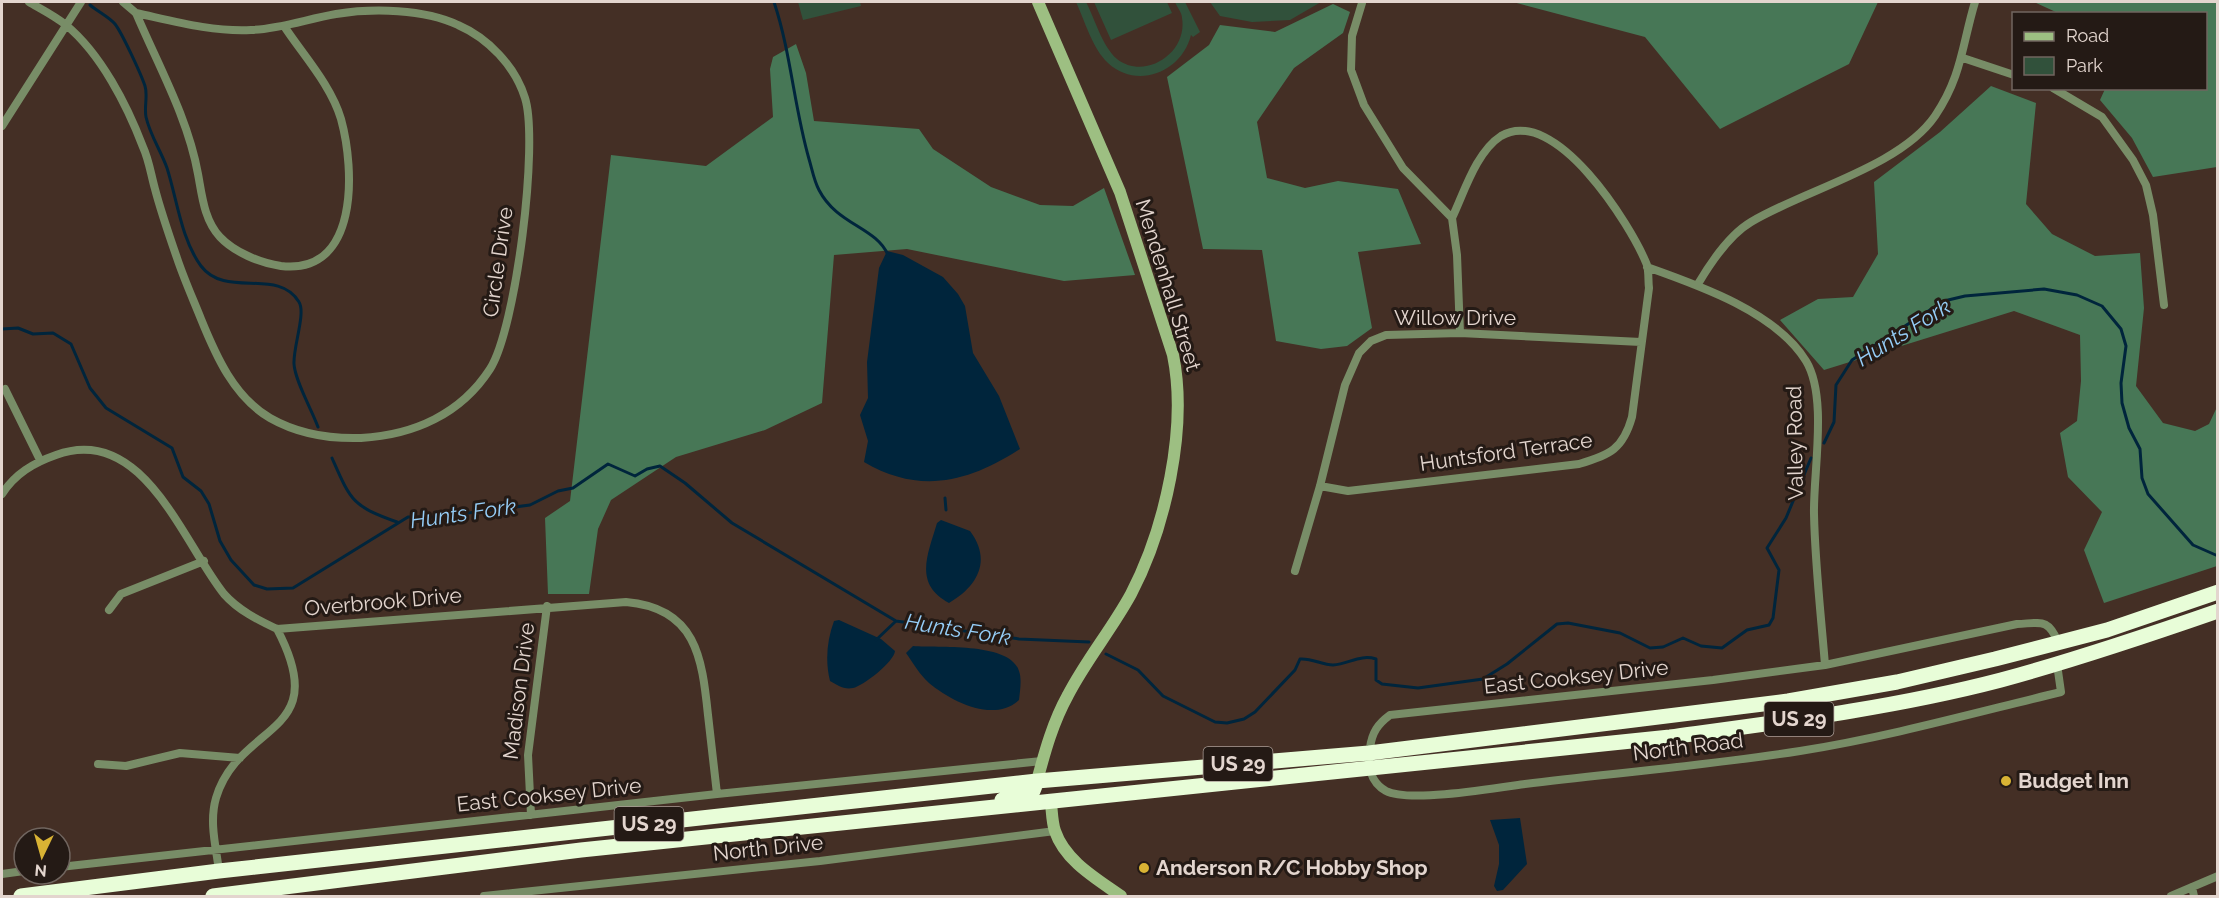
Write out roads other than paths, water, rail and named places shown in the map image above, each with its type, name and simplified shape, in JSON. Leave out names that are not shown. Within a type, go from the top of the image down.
[{"type":"highway","name":"US 29","points":[[213,897],[581,850],[974,808],[1051,803],[1369,761],[1788,701],[1897,682],[2107,630],[2217,592]]},
{"type":"highway","name":"US 29","points":[[21,897],[219,871],[1037,781],[1138,773],[1369,761],[1670,737],[1793,720],[2000,680],[2116,646],[2217,611]]},
{"type":"highway","points":[[1051,803],[1055,795],[1087,791],[1138,773]]},
{"type":"highway","points":[[974,808],[1033,791],[1037,781]]},
{"type":"street","name":"Circle Drive","points":[[29,2],[66,25],[89,50],[131,118],[145,150],[177,259],[207,333],[228,377],[245,397],[271,419],[306,433],[325,437],[383,437],[422,427],[454,409],[479,383],[495,360],[506,330],[517,276],[530,138],[526,100],[514,74],[488,44],[474,33],[447,20],[395,12],[359,12],[244,31],[212,28],[136,13]]},
{"type":"street","points":[[2,126],[81,2]]},
{"type":"street","points":[[123,2],[136,13],[192,146],[204,206],[211,225],[220,238],[257,260],[273,265],[302,266],[315,263],[332,250],[341,231],[349,176],[340,116],[328,91],[284,26]]},
{"type":"street","name":"Mendenhall Street","points":[[1037,781],[1052,728],[1068,695],[1130,595],[1148,557],[1173,459],[1179,403],[1179,380],[1173,355],[1120,192],[1038,2]]},
{"type":"street","points":[[1698,284],[1721,250],[1749,223],[1904,146],[1933,118],[1954,85],[1963,58],[1975,2]]},
{"type":"street","points":[[1362,3],[1352,36],[1351,70],[1364,105],[1402,168],[1452,218]]},
{"type":"street","points":[[1963,58],[2012,75]]},
{"type":"street","points":[[2056,90],[2102,117],[2133,160],[2146,185],[2153,215],[2164,305]]},
{"type":"street","points":[[1460,333],[1457,255],[1452,218],[1477,166],[1491,146],[1500,137],[1513,131],[1528,130],[1559,146],[1606,192],[1647,267]]},
{"type":"street","name":"Valley Road","points":[[1647,267],[1698,284],[1780,333],[1807,362],[1812,375],[1817,422],[1814,513],[1825,664]]},
{"type":"street","name":"Huntsford Terrace","points":[[1320,486],[1348,491],[1579,464],[1602,457],[1616,448],[1627,435],[1632,417],[1649,288],[1647,267]]},
{"type":"street","name":"Willow Drive","points":[[1295,571],[1320,486],[1345,385],[1359,353],[1371,341],[1386,335],[1460,333],[1641,342]]},
{"type":"street","points":[[5,389],[40,460]]},
{"type":"street","name":"Overbrook Drive","points":[[2,494],[12,479],[40,460],[65,451],[92,450],[114,456],[135,470],[161,497],[225,594],[257,620],[277,629],[547,606],[643,603],[676,621],[694,643],[704,670],[717,794]]},
{"type":"street","points":[[109,610],[121,594],[204,561]]},
{"type":"street","name":"Madison Drive","points":[[531,815],[528,756],[547,606]]},
{"type":"street","points":[[1825,664],[2017,624],[2044,623],[2052,628],[2058,642]]},
{"type":"street","points":[[219,871],[213,818],[217,797],[226,775],[240,758],[273,729],[288,712],[295,694],[294,664],[277,629]]},
{"type":"street","name":"East Cooksey Drive","points":[[1369,761],[1371,737],[1379,723],[1390,716],[1713,680],[1825,664]]},
{"type":"street","name":"North Road","points":[[1369,761],[1376,783],[1388,792],[1410,795],[1467,791],[1800,751],[1865,739],[2061,692],[2057,664]]},
{"type":"street","points":[[98,764],[126,766],[180,753],[240,758]]},
{"type":"street","name":"East Cooksey Drive","points":[[72,866],[717,794],[1042,761]]},
{"type":"street","points":[[1051,803],[1055,831],[1070,855],[1087,872],[1120,897]]},
{"type":"street","name":"North Drive","points":[[484,897],[820,861],[1055,831]]},
{"type":"street","points":[[2171,897],[2193,892],[2217,876]]},
{"type":"water","points":[[887,251],[903,255],[943,277],[965,306],[973,353],[999,396],[1020,449],[982,470],[944,480],[925,481],[905,479],[864,462],[868,441],[860,415],[868,398],[867,362],[879,268]]},
{"type":"water","points":[[941,520],[970,531],[977,542],[981,562],[979,572],[968,589],[949,603],[931,587],[926,568],[937,523]]},
{"type":"water","points":[[839,620],[881,639],[895,651],[877,673],[853,688],[844,688],[830,681],[828,643],[834,621]]},
{"type":"water","points":[[913,646],[972,648],[1002,655],[1013,662],[1019,671],[1021,681],[1019,700],[1009,707],[986,710],[949,697],[929,683],[917,669],[906,653]]},
{"type":"water","points":[[1520,818],[1527,864],[1503,890],[1497,891],[1494,886],[1499,864],[1499,845],[1490,820]]},
{"type":"waterway","points":[[774,2],[785,41],[804,139],[817,186],[836,211],[875,238],[888,255]]},
{"type":"waterway","points":[[90,5],[115,24],[140,73],[146,90],[148,124],[167,168],[189,244],[201,266],[212,276],[224,281],[278,286],[290,292],[299,302],[301,314],[295,349],[295,371],[318,427]]},
{"type":"waterway","name":"Hunts Fork","points":[[1824,443],[1834,422],[1836,385],[1852,360],[1944,301],[1965,296],[2044,289],[2077,295],[2102,306],[2121,329],[2126,346],[2121,383],[2122,403],[2129,428],[2140,449],[2142,478],[2148,494],[2193,545],[2218,556]]},
{"type":"waterway","name":"Hunts Fork","points":[[2,329],[18,328],[33,334],[53,333],[71,344],[90,388],[106,408],[172,448],[183,477],[201,491],[209,504],[220,541],[231,560],[254,585],[267,589],[293,588],[408,517],[438,517],[530,505],[558,491],[573,488],[608,464],[635,476],[647,469],[660,466],[685,483],[732,523],[896,621],[1019,639],[1089,642]]},
{"type":"waterway","points":[[332,458],[344,484],[355,500],[371,511],[397,522]]},
{"type":"waterway","name":"Hunts Fork","points":[[1106,654],[1138,670],[1163,696],[1215,722],[1227,723],[1244,719],[1255,712],[1295,670],[1300,659],[1333,665],[1360,658],[1376,659],[1376,680],[1382,684],[1418,688],[1483,679],[1507,664],[1557,624],[1568,623],[1620,633],[1650,648],[1663,647],[1683,638],[1701,646],[1722,648],[1747,630],[1769,625],[1773,618],[1779,570],[1767,548],[1786,518],[1811,458]]},
{"type":"waterway","points":[[945,498],[946,510]]},
{"type":"waterway","points":[[876,640],[896,621]]},
{"type":"place","name":"Budget Inn","points":[[2006,781]]},
{"type":"place","name":"Anderson R/C Hobby Shop","points":[[1144,868]]}]
